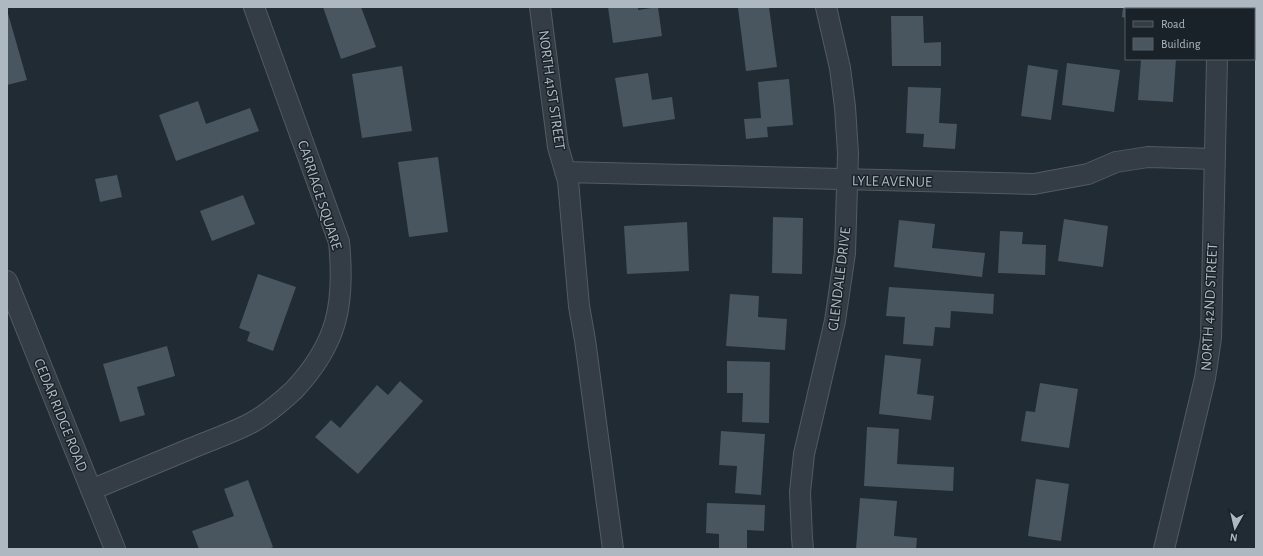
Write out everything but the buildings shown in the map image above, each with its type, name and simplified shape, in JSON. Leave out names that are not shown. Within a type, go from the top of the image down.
[{"type":"street","name":"CARRIAGE SQUARE","points":[[91,490],[252,423],[283,401],[305,378],[324,350],[333,331],[340,302],[342,269],[339,242],[254,7]]},
{"type":"street","name":"NORTH 41ST STREET","points":[[540,7],[558,147],[565,172]]},
{"type":"street","name":"GLENDALE DRIVE","points":[[803,549],[800,492],[804,454],[835,322],[845,253],[848,153],[845,107],[840,68],[826,7]]},
{"type":"street","name":"NORTH 42ND STREET","points":[[1164,549],[1206,378],[1210,346],[1217,60]]},
{"type":"street","name":"LYLE AVENUE","points":[[565,172],[1034,184],[1088,174],[1116,162],[1148,157],[1214,159]]},
{"type":"street","points":[[565,172],[568,181],[579,306],[585,340],[613,549]]},
{"type":"street","name":"CEDAR RIDGE ROAD","points":[[7,281],[114,549]]}]
